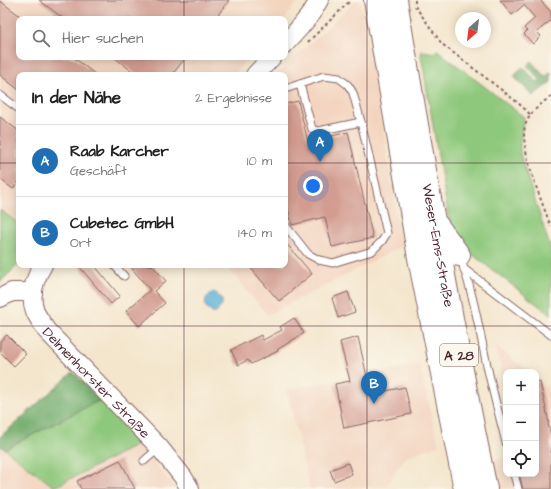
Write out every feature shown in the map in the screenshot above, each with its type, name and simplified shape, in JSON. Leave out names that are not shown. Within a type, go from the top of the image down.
[{"type":"highway","name":"Weser-Ems-Straße","points":[[375,0],[419,258],[465,489]]},
{"type":"highway","name":"Weser-Ems-Straße","points":[[396,0],[434,221],[486,489]]},
{"type":"highway","points":[[434,221],[462,262]]},
{"type":"street","points":[[288,41],[303,24],[318,0]]},
{"type":"street","points":[[256,72],[269,60]]},
{"type":"street","name":"Delmenhorster Straße","points":[[41,268],[36,275],[32,292],[35,311],[46,330],[159,447],[190,489]]},
{"type":"street","points":[[0,298],[12,292],[32,292]]},
{"type":"lane","points":[[288,88],[324,76],[339,78],[348,85],[353,92],[387,233],[372,251],[333,263],[319,260],[308,254],[288,229]]},
{"type":"lane","points":[[300,84],[312,129],[318,131],[361,122]]},
{"type":"lane","points":[[0,95],[16,107]]},
{"type":"lane","points":[[462,262],[551,335]]},
{"type":"lane","name":"Weser-Ems-Straße","points":[[462,262],[479,326],[494,400],[505,441]]},
{"type":"lane","points":[[117,268],[124,276]]},
{"type":"lane","points":[[144,461],[159,447]]},
{"type":"lane","points":[[515,477],[518,489]]},
{"type":"path","points":[[307,42],[351,0]]},
{"type":"path","points":[[415,0],[415,6],[442,44],[517,102],[531,115]]},
{"type":"path","points":[[551,96],[531,115],[525,127],[524,146],[551,227]]},
{"type":"shaded area","points":[[0,0],[299,0],[287,16],[16,16],[16,60],[247,60],[236,72],[16,72],[16,222],[0,209]]},
{"type":"shaded area","points":[[357,0],[360,0],[403,246],[267,315],[228,268],[288,268],[288,72],[279,72]]},
{"type":"shaded area","points":[[496,346],[525,369],[503,369],[503,376]]},
{"type":"shaded area","points":[[419,365],[439,445],[405,457],[386,487],[310,489],[287,390]]},
{"type":"shaded area","points":[[539,380],[551,390],[551,489],[499,489],[494,460],[503,458],[503,477],[539,477]]},
{"type":"shaded area","points":[[139,444],[177,489],[0,489],[0,446],[54,487]]},
{"type":"green space","points":[[437,50],[524,117],[520,142],[520,154],[551,250],[551,315],[464,248],[454,237],[449,220],[421,55],[422,51],[435,53]]},
{"type":"green space","points":[[531,61],[545,77],[551,72],[551,82],[533,96],[514,77],[523,67],[537,82],[540,80],[527,65]]},
{"type":"green space","points":[[0,210],[16,222],[16,267],[0,282]]},
{"type":"green space","points":[[73,372],[100,400],[5,449],[0,446],[0,437]]},
{"type":"green space","points":[[100,400],[139,444],[54,487],[5,449]]},
{"type":"water","points":[[212,292],[216,293],[222,300],[222,305],[216,313],[212,313],[205,306],[206,298]]},
{"type":"building","points":[[39,0],[229,0],[217,16],[60,16]]},
{"type":"building","points":[[500,0],[540,0],[551,12],[551,20],[537,32],[541,36],[533,44],[524,34],[527,31],[524,28],[535,18],[524,5],[512,15]]},
{"type":"building","points":[[0,1],[19,15],[16,16],[16,60],[77,60],[92,72],[16,72],[16,88],[0,75]]},
{"type":"building","points":[[118,60],[184,60],[174,72],[133,72]]},
{"type":"building","points":[[298,101],[308,142],[348,132],[373,238],[332,247],[325,217],[292,225],[288,208],[288,103]]},
{"type":"building","points":[[0,117],[16,129],[16,185],[13,189],[0,179]]},
{"type":"building","points":[[288,246],[312,274],[279,301],[251,268],[288,268]]},
{"type":"building","points":[[81,268],[97,268],[120,296],[111,304]]},
{"type":"building","points":[[132,268],[155,268],[166,281],[154,291],[165,303],[139,326],[126,311],[150,290]]},
{"type":"building","points":[[348,292],[355,312],[338,318],[332,298]]},
{"type":"building","points":[[294,318],[304,333],[277,350],[278,351],[251,364],[248,360],[238,365],[231,350],[261,335],[263,340],[282,330],[280,327]]},
{"type":"building","points":[[7,335],[26,354],[14,366],[0,352],[0,341]]},
{"type":"building","points":[[358,337],[371,394],[405,387],[411,414],[344,428],[335,384],[350,381],[340,342]]},
{"type":"building","points":[[539,382],[551,437],[551,489],[523,489],[520,477],[539,477]]},
{"type":"building","points":[[120,460],[135,489],[81,489],[77,481]]},
{"type":"building","points":[[348,463],[352,474],[334,481],[330,470]]},
{"type":"place","name":"Raab Karcher","points":[[320,162]]},
{"type":"place","name":"Cubetec GmbH","points":[[374,404]]}]
